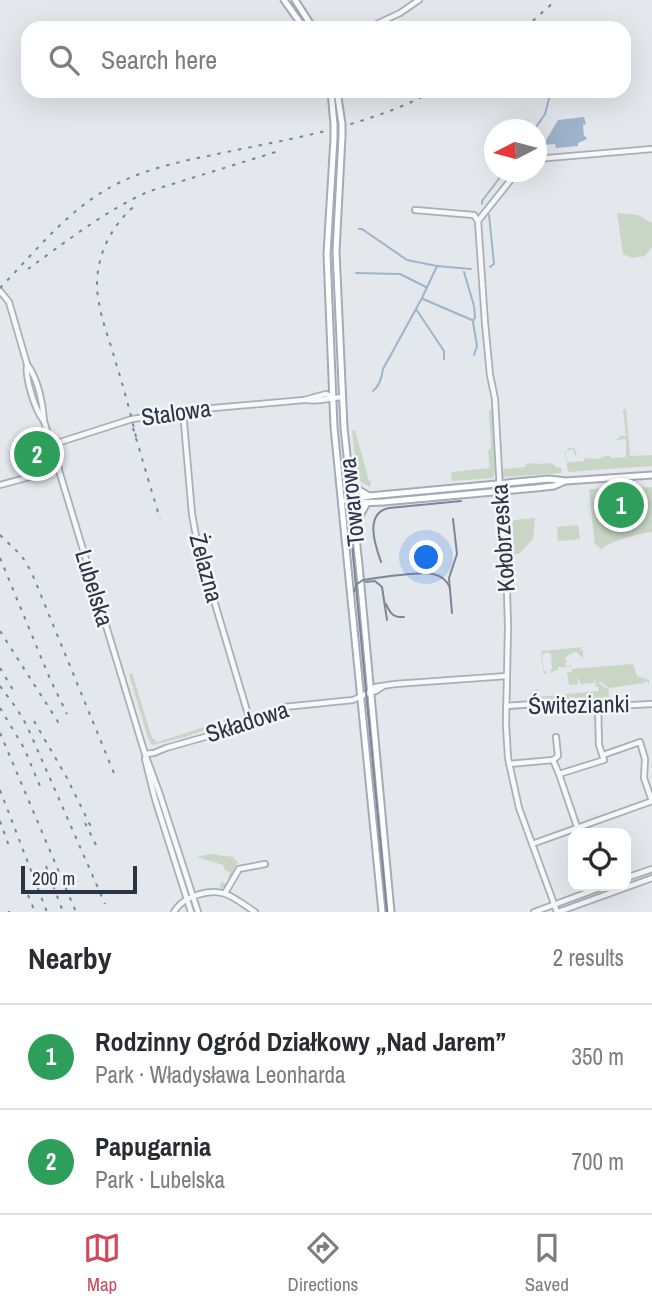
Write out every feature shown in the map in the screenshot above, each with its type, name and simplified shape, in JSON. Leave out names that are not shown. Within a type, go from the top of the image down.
[{"type":"main road","points":[[284,0],[299,21]]},
{"type":"main road","points":[[295,0],[308,21]]},
{"type":"main road","name":"Towarowa","points":[[332,98],[334,138],[327,254],[332,383],[382,912]]},
{"type":"main road","name":"Towarowa","points":[[338,98],[342,136],[335,251],[342,397],[391,912]]},
{"type":"main road","points":[[330,201],[335,199],[338,204]]},
{"type":"main road","points":[[342,501],[652,475]]},
{"type":"main road","points":[[349,484],[368,499]]},
{"type":"main road","points":[[354,526],[368,499]]},
{"type":"street","points":[[383,21],[419,0]]},
{"type":"street","points":[[547,158],[652,149]]},
{"type":"street","points":[[415,210],[474,215],[478,221],[509,182]]},
{"type":"street","name":"Kołobrzeska","points":[[478,221],[485,323],[495,399],[506,568],[506,739],[519,808],[557,912]]},
{"type":"street","name":"Lubelska","points":[[0,291],[9,302],[27,364],[41,400],[44,421],[145,754],[145,764],[155,799],[190,898],[198,912]]},
{"type":"street","points":[[326,397],[332,383]]},
{"type":"street","points":[[326,397],[342,397]]},
{"type":"street","points":[[326,397],[334,411]]},
{"type":"street","name":"Stalowa","points":[[51,445],[126,421],[183,411],[326,397]]},
{"type":"street","name":"Żelazna","points":[[183,411],[196,536],[250,721]]},
{"type":"street","points":[[0,485],[59,469]]},
{"type":"street","name":"Składowa","points":[[145,754],[226,731],[284,707],[353,700],[382,687],[507,676]]},
{"type":"street","name":"Świtezianki","points":[[506,706],[566,702],[613,706],[652,704]]},
{"type":"street","points":[[558,775],[604,760],[599,745],[598,705]]},
{"type":"street","points":[[509,764],[553,760],[558,756],[556,737]]},
{"type":"street","points":[[532,844],[652,801],[644,778],[645,759],[640,742],[603,755]]},
{"type":"street","points":[[553,760],[577,827]]},
{"type":"street","points":[[225,893],[239,869],[265,864]]},
{"type":"street","points":[[631,876],[652,869]]},
{"type":"street","points":[[631,884],[652,878]]},
{"type":"street","points":[[174,912],[178,905],[190,898],[211,891],[225,893],[255,912]]},
{"type":"street","points":[[534,912],[591,891]]},
{"type":"street","points":[[557,912],[611,891]]},
{"type":"street","name":"Lubelska","points":[[190,898],[191,912]]},
{"type":"green space","points":[[617,213],[638,215],[652,223],[652,247],[645,256],[632,258],[623,254]]},
{"type":"green space","points":[[491,409],[497,450],[493,478],[452,481],[451,472],[490,468],[488,451],[491,448]]},
{"type":"green space","points":[[626,409],[630,456],[652,455],[652,466],[568,472],[565,452],[566,451],[567,462],[609,455],[611,458],[626,457],[626,439],[616,440],[626,436],[623,410]]},
{"type":"green space","points":[[355,430],[371,481],[370,487],[357,476],[352,431]]},
{"type":"green space","points":[[551,463],[561,468],[561,473],[503,477],[503,469]]},
{"type":"green space","points":[[652,487],[652,532],[619,540],[601,549],[595,544],[589,489]]},
{"type":"green space","points":[[535,518],[533,539],[519,554],[514,554],[512,523],[514,520]]},
{"type":"green space","points":[[578,525],[580,539],[558,541],[557,527]]},
{"type":"green space","points":[[583,647],[579,651],[583,650],[583,658],[576,652],[570,654],[564,659],[567,667],[558,667],[552,674],[551,654],[542,654],[544,671],[547,673],[544,674],[541,654],[542,651]]},
{"type":"green space","points":[[633,664],[637,676],[649,680],[649,685],[645,681],[609,688],[601,682],[598,683],[609,690],[608,701],[603,701],[602,697],[600,701],[569,697],[534,701],[533,693],[539,689],[536,692],[537,697],[599,691],[598,686],[594,686],[597,683],[594,678],[594,683],[581,684],[577,677],[578,684],[569,685],[567,672],[573,672],[571,669]]},
{"type":"green space","points":[[132,673],[152,738],[157,742],[217,721],[220,725],[152,745],[129,674]]},
{"type":"green space","points":[[209,854],[234,857],[234,860],[237,860],[234,868],[236,871],[225,889],[220,888],[221,881],[227,883],[230,872],[225,870],[223,865],[197,857]]},
{"type":"water","points":[[584,117],[584,136],[587,139],[578,143],[578,146],[556,148],[555,144],[547,145],[547,139],[558,120]]},
{"type":"waterway","points":[[542,119],[549,98]]},
{"type":"waterway","points":[[482,204],[496,182]]},
{"type":"waterway","points":[[489,215],[494,264],[490,267]]},
{"type":"waterway","points":[[359,229],[407,260],[437,266]]},
{"type":"waterway","points":[[373,391],[379,384],[383,369],[437,266],[471,269]]},
{"type":"waterway","points":[[464,272],[474,306],[473,322],[477,346],[474,355]]},
{"type":"waterway","points":[[356,273],[400,274],[426,287]]},
{"type":"waterway","points":[[423,299],[472,320]]},
{"type":"waterway","points":[[416,309],[444,351],[444,359]]},
{"type":"tram line","points":[[381,562],[373,530],[376,516],[381,511],[461,501]]},
{"type":"tram line","points":[[452,613],[449,578],[457,554],[453,519]]},
{"type":"tram line","points":[[351,534],[387,912]]},
{"type":"tram line","points":[[354,591],[357,584],[363,580],[419,573],[439,576],[450,588]]},
{"type":"tram line","points":[[366,582],[375,581],[382,587],[387,620]]},
{"type":"tram line","points":[[386,604],[392,614],[404,617]]},
{"type":"railway","points":[[533,21],[556,0]]},
{"type":"railway","points":[[0,288],[65,221],[93,198],[125,180],[174,164],[340,127],[388,112],[419,98]]},
{"type":"railway","points":[[28,269],[134,198],[282,150]]},
{"type":"railway","points":[[136,437],[102,317],[97,289],[100,261],[110,235],[138,203]]},
{"type":"railway","points":[[133,428],[160,519]]},
{"type":"railway","points":[[0,535],[21,555],[31,571],[116,778]]},
{"type":"railway","points":[[0,558],[67,714]]},
{"type":"railway","points":[[0,631],[60,725]]},
{"type":"railway","points":[[0,668],[16,695]]},
{"type":"railway","points":[[0,686],[27,726],[105,904]]},
{"type":"railway","points":[[0,708],[24,748],[42,791]]},
{"type":"railway","points":[[34,721],[67,778],[93,831]]},
{"type":"railway","points":[[0,733],[76,912]]},
{"type":"railway","points":[[0,790],[47,912]]},
{"type":"railway","points":[[0,821],[10,849]]},
{"type":"railway","points":[[85,823],[97,847]]},
{"type":"railway","points":[[46,866],[63,912]]},
{"type":"railway","points":[[28,895],[35,912]]},
{"type":"place","name":"Papugarnia","points":[[37,454]]},
{"type":"place","name":"Rodzinny Ogród Działkowy „Nad Jarem”","points":[[621,505]]}]
